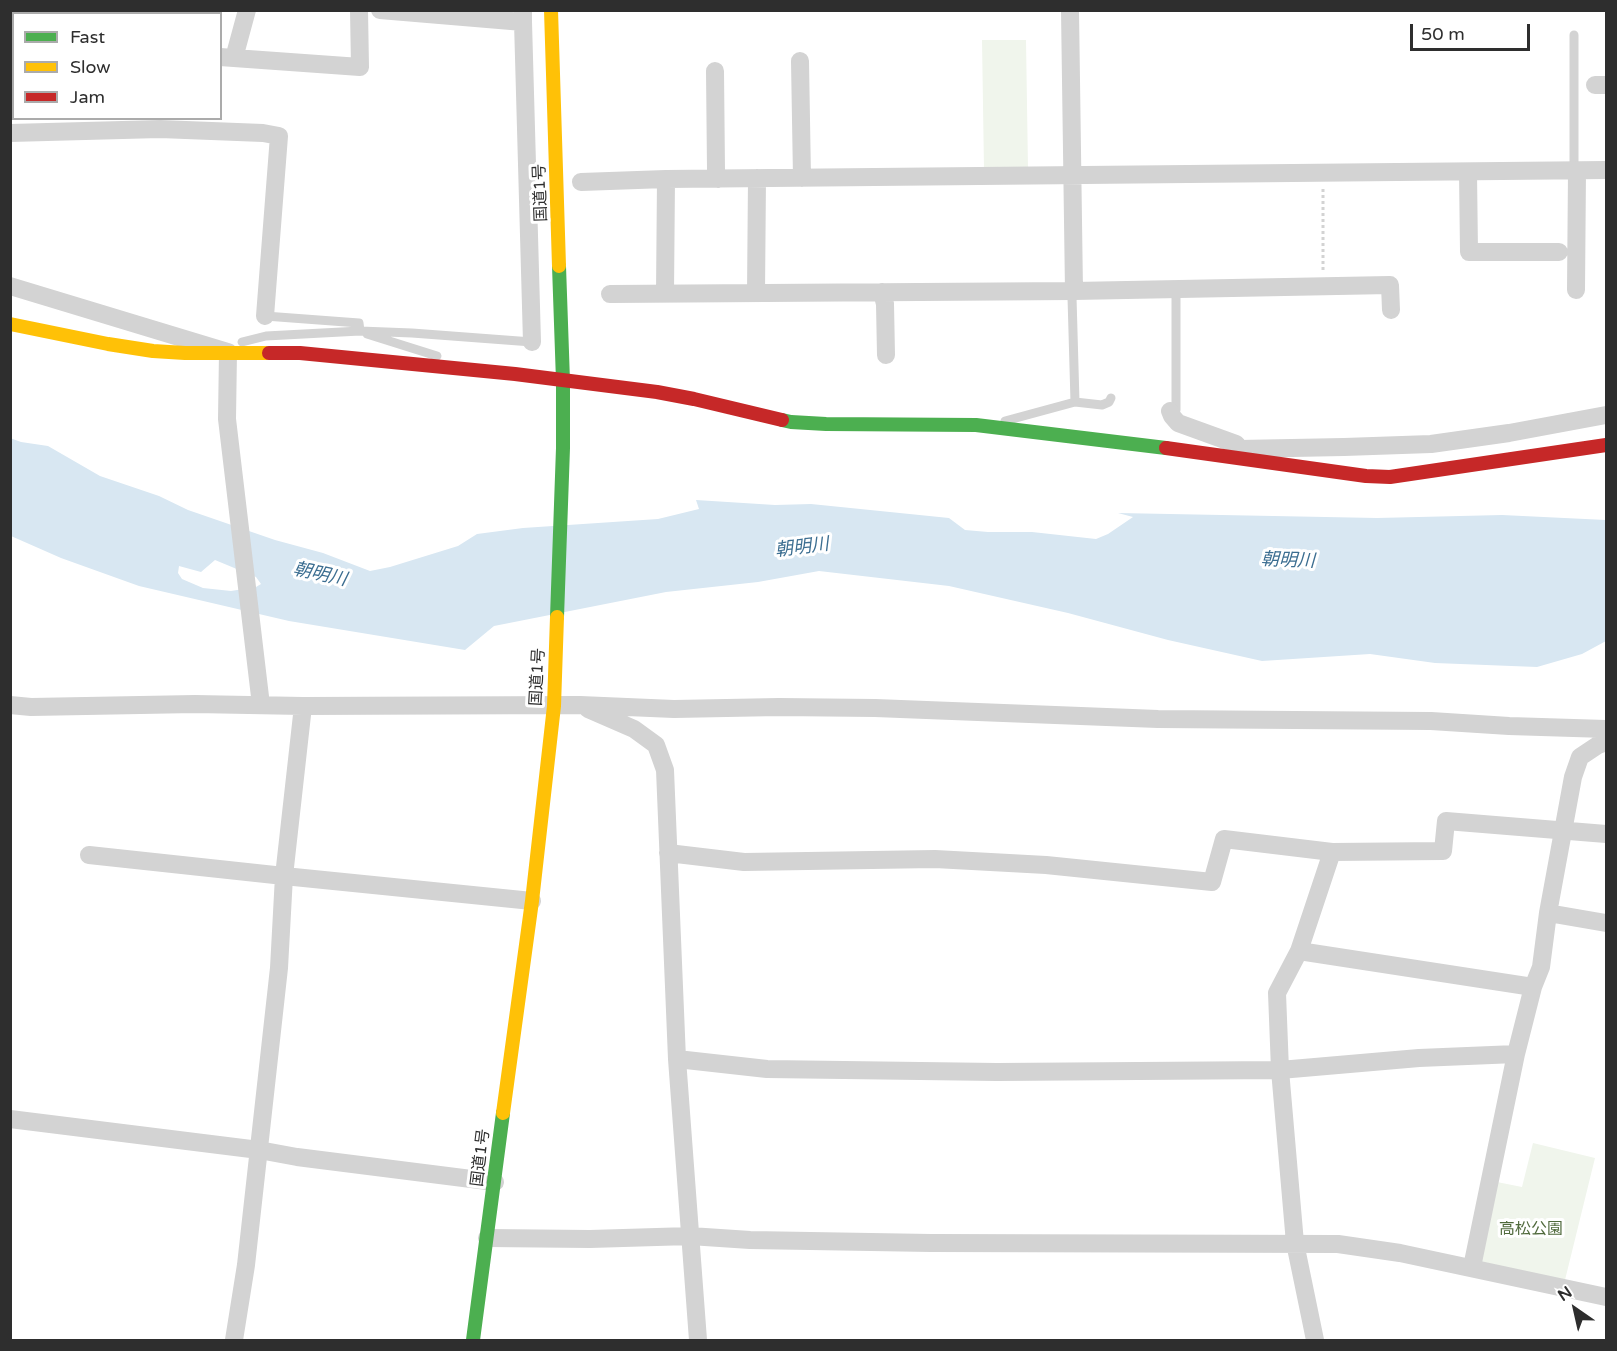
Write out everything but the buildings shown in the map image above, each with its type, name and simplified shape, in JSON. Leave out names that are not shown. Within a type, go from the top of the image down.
[{"type":"main road","name":"国道1号","points":[[473,1341],[532,901],[554,706],[563,448],[563,381],[551,10]]},
{"type":"main road","points":[[10,324],[153,351],[300,353],[514,374],[694,399],[791,422],[976,425],[1184,450],[1236,453],[1366,476],[1390,477],[1606,445]]},
{"type":"street","points":[[247,10],[227,57],[360,67],[359,10]]},
{"type":"street","points":[[380,10],[523,16],[530,183],[532,342]]},
{"type":"street","points":[[1070,10],[1074,291]]},
{"type":"street","points":[[800,61],[802,178]]},
{"type":"street","points":[[715,71],[718,179]]},
{"type":"street","points":[[10,133],[160,129],[263,133],[279,136],[265,316]]},
{"type":"street","points":[[1576,171],[1576,290]]},
{"type":"street","points":[[581,182],[757,178],[1606,171]]},
{"type":"street","points":[[1468,172],[1469,252],[1559,252]]},
{"type":"street","points":[[756,293],[757,178]]},
{"type":"street","points":[[665,293],[666,179]]},
{"type":"street","points":[[610,294],[1074,291],[1390,285],[1391,310]]},
{"type":"street","points":[[10,286],[228,352],[227,419],[261,705]]},
{"type":"street","points":[[882,292],[885,304],[886,355]]},
{"type":"street","points":[[1173,410],[1172,416],[1178,423],[1236,444],[1236,453],[1431,444],[1509,433],[1606,415]]},
{"type":"street","points":[[10,705],[42,707],[195,704],[580,705],[674,709],[876,708],[1158,719],[1431,721],[1606,729]]},
{"type":"street","points":[[580,705],[634,729],[656,745],[665,770],[677,1059],[698,1341]]},
{"type":"street","points":[[234,1341],[246,1265],[279,968],[284,876],[303,706]]},
{"type":"street","points":[[1472,1267],[1516,1054],[1533,987],[1541,967],[1548,912],[1573,777],[1580,757],[1606,742]]},
{"type":"street","points":[[668,853],[744,861],[935,859],[1046,865],[1212,882],[1224,839],[1332,852],[1443,852],[1446,821],[1606,834]]},
{"type":"street","points":[[1315,1341],[1295,1243],[1280,1070],[1277,993],[1299,951],[1332,852]]},
{"type":"street","points":[[89,855],[532,901]]},
{"type":"street","points":[[1548,912],[1606,922]]},
{"type":"street","points":[[1299,951],[1533,987]]},
{"type":"street","points":[[677,1059],[767,1069],[997,1072],[1280,1070],[1419,1058],[1516,1054]]},
{"type":"street","points":[[10,1119],[495,1182]]},
{"type":"street","points":[[488,1238],[590,1239],[690,1236],[750,1240],[931,1243],[1338,1244],[1472,1267],[1606,1297]]},
{"type":"lane","points":[[1574,35],[1576,171]]},
{"type":"lane","points":[[1173,410],[1176,289]]},
{"type":"lane","points":[[1074,291],[1072,297],[1075,402]]},
{"type":"lane","points":[[265,316],[359,323],[360,331]]},
{"type":"lane","points":[[360,331],[442,357],[454,368]]},
{"type":"lane","points":[[228,352],[229,345],[266,336],[360,331],[532,342]]},
{"type":"lane","points":[[992,427],[1011,418],[1075,402],[1102,405],[1109,402],[1111,398]]},
{"type":"path","points":[[1323,172],[1323,286]]},
{"type":"green space","points":[[982,40],[1026,40],[1028,169],[984,170]]},
{"type":"green space","name":"高松公園","points":[[1533,1143],[1595,1158],[1564,1284],[1478,1263],[1497,1182],[1522,1187]]},
{"type":"water","name":"朝明川","points":[[10,438],[48,446],[100,476],[159,496],[188,510],[275,540],[323,553],[370,571],[458,546],[477,534],[523,528],[658,519],[699,509],[696,500],[775,505],[811,504],[949,518],[965,530],[1032,532],[1096,539],[1108,534],[1133,517],[1118,513],[1377,518],[1502,515],[1606,520],[1606,641],[1582,654],[1537,667],[1435,663],[1370,654],[1262,661],[949,586],[819,571],[758,582],[666,592],[494,626],[465,650],[289,621],[139,586],[61,558],[11,536]],"holes":[[[215,560],[256,577],[261,584],[256,587],[231,591],[203,588],[182,579],[178,573],[179,566],[201,572]]]},
{"type":"traffic: fast","points":[[557,617],[563,448],[559,266]]},
{"type":"traffic: fast","points":[[782,420],[826,424],[976,425],[1166,448]]},
{"type":"traffic: fast","points":[[473,1340],[503,1113]]},
{"type":"traffic: slow","points":[[551,10],[559,266]]},
{"type":"traffic: slow","points":[[10,324],[153,351],[269,353]]},
{"type":"traffic: slow","points":[[503,1113],[532,901],[554,706],[557,617]]},
{"type":"traffic: jam","points":[[269,353],[300,353],[515,374],[657,392],[782,420]]},
{"type":"traffic: jam","points":[[1166,448],[1366,476],[1390,477],[1606,445]]}]
